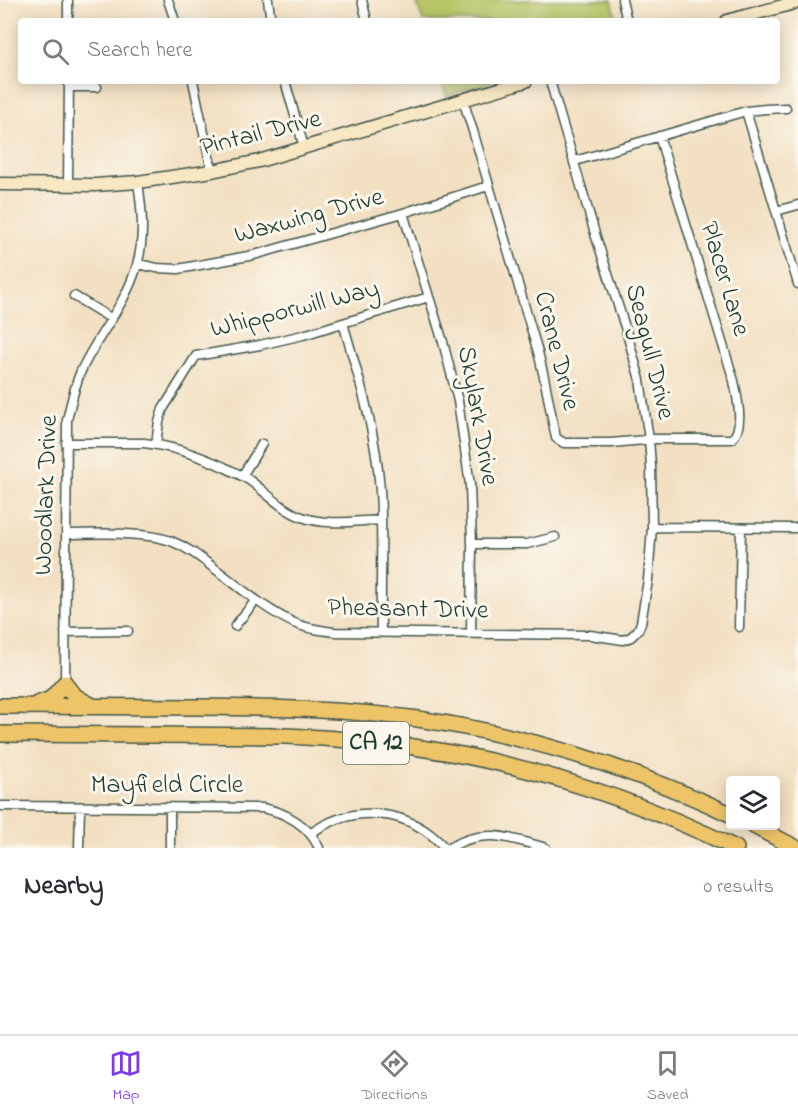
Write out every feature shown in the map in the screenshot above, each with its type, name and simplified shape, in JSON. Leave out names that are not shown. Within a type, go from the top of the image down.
[{"type":"highway","points":[[32,706],[51,699],[65,683]]},
{"type":"highway","points":[[65,683],[74,696],[95,707]]},
{"type":"highway","name":"CA 12","points":[[0,706],[297,708],[381,715],[456,725],[558,749],[612,766],[726,812]]},
{"type":"highway","name":"CA 12","points":[[0,734],[287,736],[416,747],[550,776],[603,793],[687,825],[736,848]]},
{"type":"highway","points":[[763,830],[796,848]]},
{"type":"street","points":[[68,0],[68,18]]},
{"type":"street","points":[[168,0],[174,18]]},
{"type":"street","points":[[268,0],[271,18]]},
{"type":"street","points":[[362,0],[366,18]]},
{"type":"street","points":[[622,0],[626,18]]},
{"type":"street","points":[[739,18],[798,2]]},
{"type":"street","points":[[68,185],[69,84],[97,87]]},
{"type":"street","points":[[194,84],[212,171]]},
{"type":"street","points":[[286,84],[304,147]]},
{"type":"street","name":"Pintail Drive","points":[[0,184],[68,185],[138,182],[212,171],[259,161],[516,84]]},
{"type":"street","name":"Seagull Drive","points":[[551,84],[640,380],[649,439],[652,527],[648,580],[641,623],[631,638]]},
{"type":"street","name":"Crane Drive","points":[[463,100],[538,352],[556,438],[564,443],[611,443],[649,439],[732,439],[735,436]]},
{"type":"street","points":[[575,161],[746,111],[786,108]]},
{"type":"street","points":[[746,111],[798,284]]},
{"type":"street","name":"Placer Lane","points":[[659,136],[734,381],[739,417],[735,436]]},
{"type":"street","name":"Woodlark Drive","points":[[65,683],[66,443],[69,411],[81,372],[123,301],[138,264],[142,216],[138,182]]},
{"type":"street","name":"Waxwing Drive","points":[[138,264],[178,269],[254,255],[403,213],[488,186]]},
{"type":"street","points":[[776,212],[798,205]]},
{"type":"street","name":"Skylark Drive","points":[[403,213],[443,342],[458,400],[470,485],[471,633]]},
{"type":"street","points":[[74,296],[112,319]]},
{"type":"street","name":"Whipporwill Way","points":[[156,444],[163,409],[196,356],[260,345],[429,297]]},
{"type":"street","points":[[343,323],[371,427],[380,488],[381,632]]},
{"type":"street","points":[[66,443],[156,444],[198,455],[242,476],[303,518],[330,522],[381,520]]},
{"type":"street","points":[[242,476],[262,444]]},
{"type":"street","points":[[652,527],[798,528]]},
{"type":"street","points":[[739,627],[741,528]]},
{"type":"street","name":"Pheasant Drive","points":[[66,534],[143,535],[170,541],[189,549],[256,600],[280,615],[296,624],[314,629],[334,632],[590,635],[623,640],[631,638]]},
{"type":"street","points":[[472,544],[527,544],[555,537]]},
{"type":"street","points":[[235,626],[256,600]]},
{"type":"street","points":[[65,632],[128,631]]},
{"type":"street","name":"Mayfield Circle","points":[[0,806],[252,807],[273,810],[288,816],[310,834],[319,848]]},
{"type":"street","points":[[79,848],[80,807]]},
{"type":"street","points":[[170,807],[170,848]]},
{"type":"street","points":[[310,834],[335,820],[368,813],[398,817],[412,823],[428,832],[447,848],[475,837],[489,835],[504,836],[542,847]]},
{"type":"green space","points":[[416,0],[612,0],[616,18],[422,18]]},
{"type":"green space","points":[[443,84],[484,84],[446,96]]}]
